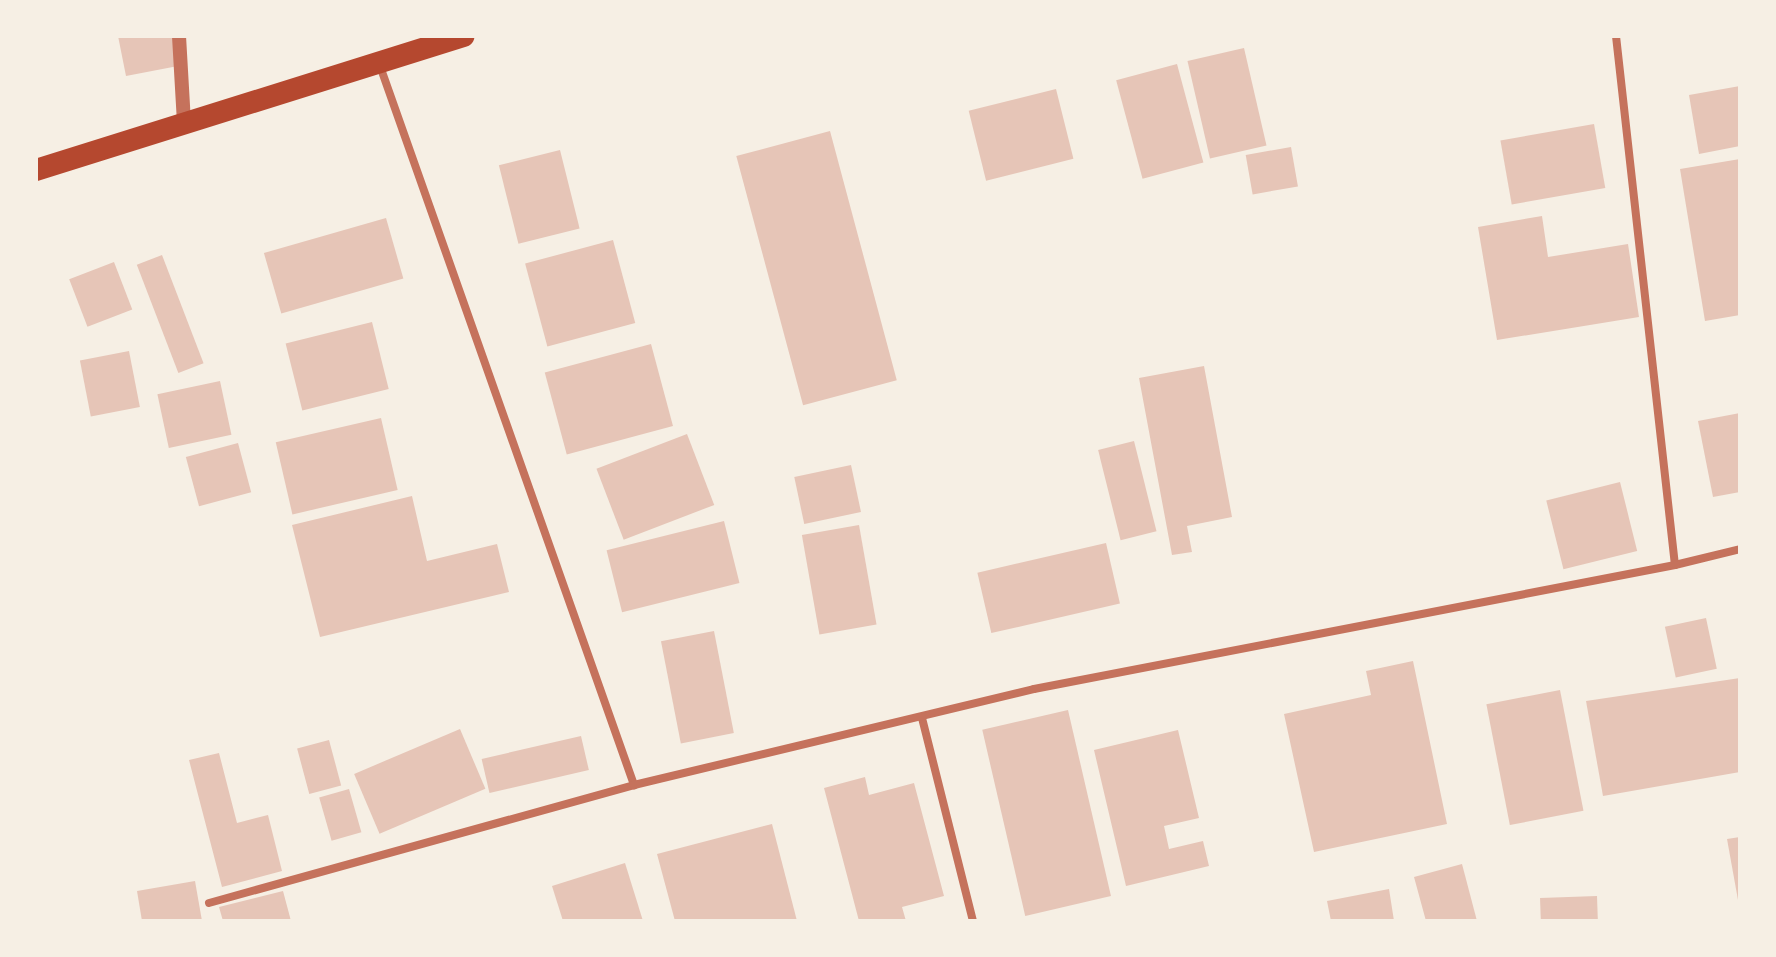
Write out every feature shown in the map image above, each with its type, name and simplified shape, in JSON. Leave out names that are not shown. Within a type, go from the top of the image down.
[{"type":"highway","points":[[36,170],[463,36]]},
{"type":"street","points":[[179,36],[184,122]]},
{"type":"street","points":[[1616,36],[1675,565]]},
{"type":"street","points":[[378,62],[634,785]]},
{"type":"street","points":[[209,903],[634,785],[1034,689],[1675,565],[1740,549]]},
{"type":"street","points":[[922,718],[973,921]]},
{"type":"building","points":[[118,36],[173,36],[178,66],[126,76]]},
{"type":"building","points":[[1244,48],[1266,145],[1210,158],[1187,61]]},
{"type":"building","points":[[1177,64],[1203,163],[1143,179],[1116,80]]},
{"type":"building","points":[[1740,86],[1740,146],[1699,154],[1689,95]]},
{"type":"building","points":[[1056,89],[1073,159],[986,181],[969,111]]},
{"type":"building","points":[[1594,124],[1605,188],[1512,205],[1500,140]]},
{"type":"building","points":[[830,131],[897,380],[803,405],[736,156]]},
{"type":"building","points":[[1291,147],[1298,186],[1253,194],[1246,155]]},
{"type":"building","points":[[560,150],[580,229],[518,244],[499,165]]},
{"type":"building","points":[[1740,159],[1740,315],[1705,321],[1680,169]]},
{"type":"building","points":[[1542,216],[1548,257],[1628,244],[1639,317],[1497,340],[1478,227]]},
{"type":"building","points":[[386,218],[403,279],[281,314],[264,253]]},
{"type":"building","points":[[613,240],[635,323],[547,347],[525,264]]},
{"type":"building","points":[[162,255],[204,363],[178,373],[137,265]]},
{"type":"building","points":[[114,262],[132,310],[87,327],[69,279]]},
{"type":"building","points":[[372,322],[389,389],[302,410],[286,344]]},
{"type":"building","points":[[651,344],[673,426],[567,455],[545,372]]},
{"type":"building","points":[[129,351],[140,407],[91,416],[80,361]]},
{"type":"building","points":[[1204,366],[1232,517],[1187,526],[1192,552],[1172,555],[1139,378]]},
{"type":"building","points":[[220,381],[231,435],[169,448],[157,394]]},
{"type":"building","points":[[1740,413],[1740,492],[1713,497],[1698,421]]},
{"type":"building","points":[[381,418],[398,490],[292,514],[276,442]]},
{"type":"building","points":[[687,434],[714,505],[624,540],[596,469]]},
{"type":"building","points":[[1134,441],[1156,531],[1121,540],[1098,450]]},
{"type":"building","points":[[238,443],[251,492],[199,506],[186,457]]},
{"type":"building","points":[[851,465],[861,512],[804,524],[794,477]]},
{"type":"building","points":[[1620,482],[1637,551],[1563,569],[1546,500]]},
{"type":"building","points":[[412,496],[427,561],[497,544],[509,592],[320,637],[292,525]]},
{"type":"building","points":[[724,521],[739,583],[622,612],[607,550]]},
{"type":"building","points":[[859,525],[877,624],[819,635],[802,535]]},
{"type":"building","points":[[1106,543],[1120,603],[991,633],[977,573]]},
{"type":"building","points":[[1706,618],[1717,669],[1676,678],[1665,627]]},
{"type":"building","points":[[714,631],[734,733],[681,743],[661,641]]},
{"type":"building","points":[[1413,661],[1447,824],[1314,852],[1284,714],[1371,695],[1366,671]]},
{"type":"building","points":[[1740,678],[1740,772],[1603,796],[1586,701]]},
{"type":"building","points":[[1560,690],[1583,811],[1510,825],[1486,704]]},
{"type":"building","points":[[1068,710],[1111,896],[1025,916],[982,730]]},
{"type":"building","points":[[460,729],[485,789],[380,834],[354,774]]},
{"type":"building","points":[[1178,730],[1199,818],[1164,826],[1169,849],[1203,841],[1209,866],[1126,886],[1094,750]]},
{"type":"building","points":[[581,736],[589,770],[489,793],[482,759]]},
{"type":"building","points":[[329,740],[341,785],[309,794],[297,749]]},
{"type":"building","points":[[219,753],[237,823],[268,815],[282,871],[222,887],[189,760]]},
{"type":"building","points":[[865,777],[869,795],[914,783],[944,896],[902,907],[906,921],[859,921],[824,788]]},
{"type":"building","points":[[349,789],[361,832],[332,841],[319,798]]},
{"type":"building","points":[[772,824],[797,921],[675,921],[657,854]]},
{"type":"building","points":[[1740,837],[1740,900],[1738,900],[1727,839]]},
{"type":"building","points":[[625,863],[643,921],[563,921],[552,886]]},
{"type":"building","points":[[1462,864],[1477,921],[1426,921],[1414,877]]},
{"type":"building","points":[[195,881],[202,921],[142,921],[137,891]]},
{"type":"building","points":[[1389,889],[1394,921],[1331,921],[1327,901]]},
{"type":"building","points":[[283,891],[291,921],[223,921],[219,907]]},
{"type":"building","points":[[1597,896],[1598,921],[1541,921],[1540,898]]}]
